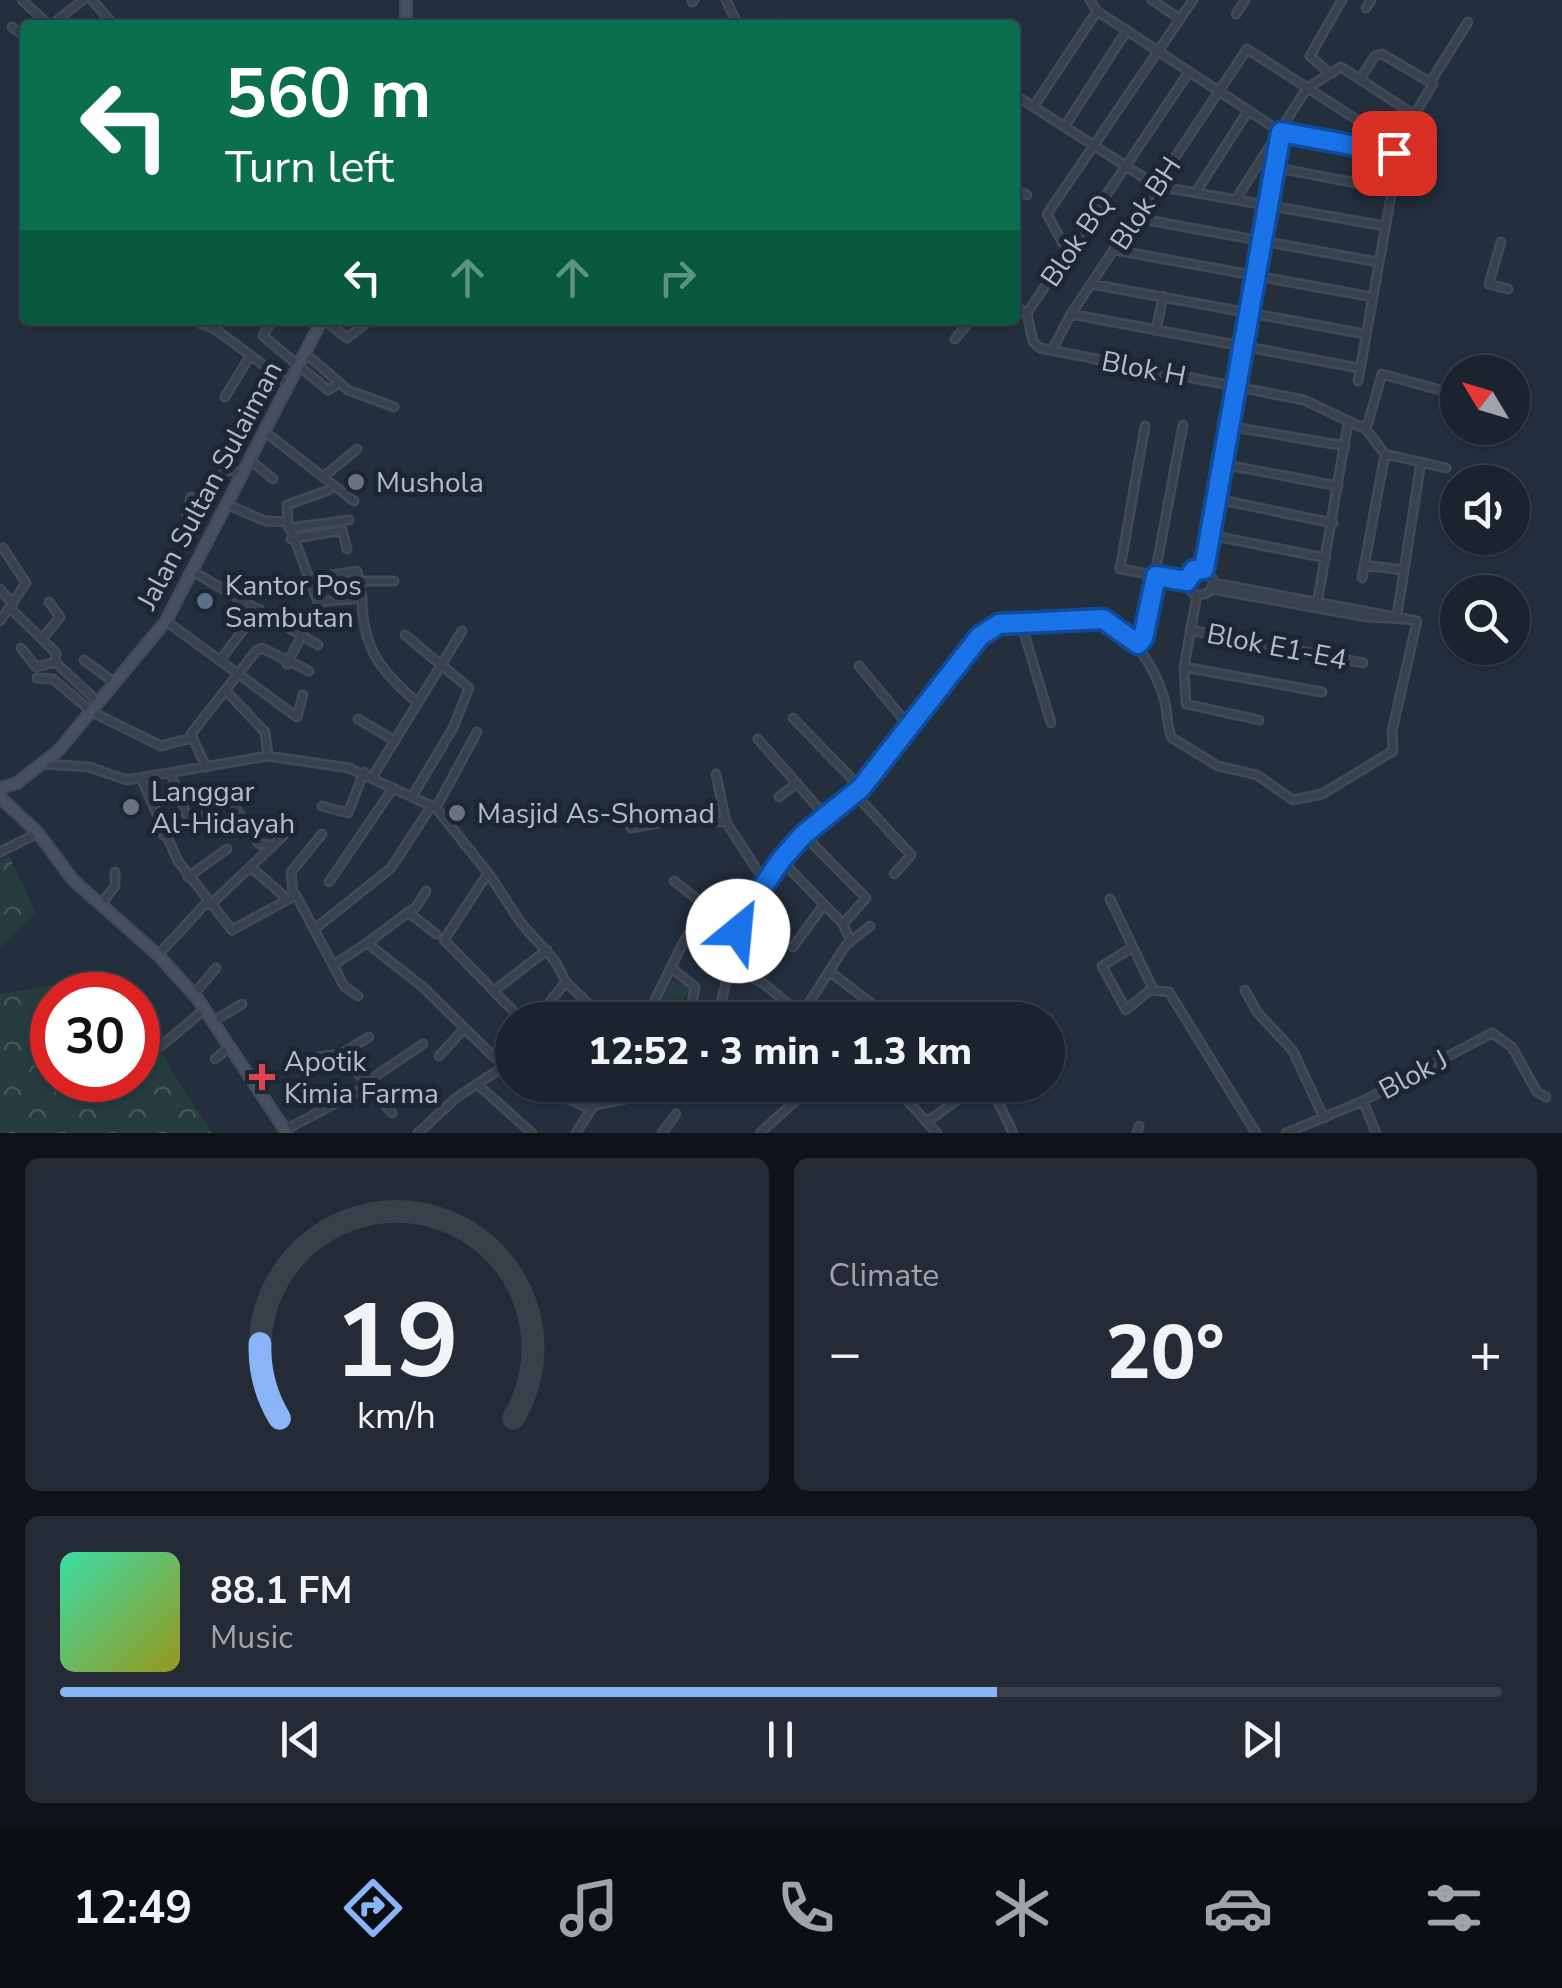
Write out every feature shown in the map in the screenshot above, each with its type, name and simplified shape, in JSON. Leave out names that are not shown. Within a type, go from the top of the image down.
[{"type":"main road","name":"Jalan Sultan Sulaiman","points":[[0,788],[17,783],[44,764],[96,708],[166,620],[318,325]]},
{"type":"main road","points":[[14,808],[17,783]]},
{"type":"main road","points":[[0,797],[38,833],[73,880],[158,955],[194,994],[286,1132]]},
{"type":"street","points":[[22,0],[44,20]]},
{"type":"street","points":[[57,20],[83,0]]},
{"type":"street","points":[[92,0],[110,20]]},
{"type":"street","points":[[1090,0],[1126,30],[1280,131],[1395,149]]},
{"type":"street","points":[[1152,0],[1180,19]]},
{"type":"street","points":[[1068,253],[1047,214],[1193,0]]},
{"type":"street","points":[[1236,14],[1244,0]]},
{"type":"street","points":[[1330,74],[1310,56],[1342,0]]},
{"type":"street","points":[[1034,106],[1098,10]]},
{"type":"street","points":[[1429,80],[1468,22]]},
{"type":"street","points":[[12,27],[20,33]]},
{"type":"street","points":[[1065,126],[1126,30]]},
{"type":"street","name":"Blok BH","points":[[1052,350],[1070,314],[1247,49],[1307,88]]},
{"type":"street","points":[[1358,381],[1392,190],[1395,149],[1432,86],[1429,80],[1382,54],[1375,56],[1360,79]]},
{"type":"street","points":[[1236,199],[1307,88],[1340,67],[1414,114]]},
{"type":"street","name":"Blok BQ","points":[[1027,313],[1189,72]]},
{"type":"street","points":[[1307,88],[1395,149]]},
{"type":"street","points":[[1020,97],[1157,186],[1385,226]]},
{"type":"street","points":[[1196,192],[1248,111]]},
{"type":"street","points":[[1213,586],[1204,569],[1280,131]]},
{"type":"street","points":[[1258,164],[1392,190]]},
{"type":"street","points":[[1020,192],[1027,195]]},
{"type":"street","points":[[1136,218],[1378,262]]},
{"type":"street","points":[[1501,242],[1490,284],[1508,289]]},
{"type":"street","points":[[1115,250],[1372,297]]},
{"type":"street","points":[[1091,284],[1366,334]]},
{"type":"street","points":[[1156,331],[1163,296]]},
{"type":"street","points":[[1020,309],[1027,313],[1034,344],[1052,350]]},
{"type":"street","points":[[1070,314],[1360,368]]},
{"type":"street","points":[[204,325],[288,384]]},
{"type":"street","points":[[266,325],[262,335],[328,390],[339,382]]},
{"type":"street","points":[[324,325],[347,338],[364,325]]},
{"type":"street","points":[[955,338],[967,325]]},
{"type":"street","name":"Blok H","points":[[1052,350],[1317,404],[1348,423],[1364,427]]},
{"type":"street","points":[[304,353],[339,382],[394,407]]},
{"type":"street","points":[[225,397],[250,356]]},
{"type":"street","points":[[1362,578],[1384,457],[1364,427],[1382,374],[1440,389]]},
{"type":"street","points":[[1317,604],[1348,423]]},
{"type":"street","points":[[1138,644],[1143,638],[1156,576],[1183,425]]},
{"type":"street","points":[[1145,426],[1120,569],[1187,581],[1197,596],[1184,667],[1184,700],[1192,707],[1259,720]]},
{"type":"street","points":[[1228,426],[1345,446]]},
{"type":"street","points":[[263,430],[323,477],[331,489],[354,501]]},
{"type":"street","points":[[323,477],[356,450]]},
{"type":"street","points":[[1384,457],[1440,467]]},
{"type":"street","points":[[248,458],[273,479]]},
{"type":"street","points":[[1400,617],[1403,570],[1421,462]]},
{"type":"street","points":[[1222,464],[1339,486]]},
{"type":"street","points":[[191,497],[187,514],[199,518],[226,470],[242,474]]},
{"type":"street","points":[[331,489],[288,505],[292,539],[306,580],[321,604],[362,598]]},
{"type":"street","points":[[1216,499],[1332,523]]},
{"type":"street","points":[[226,504],[265,521],[289,525],[350,520]]},
{"type":"street","points":[[292,539],[342,530],[347,549]]},
{"type":"street","points":[[1210,535],[1326,558]]},
{"type":"street","points":[[0,621],[26,583],[3,548]]},
{"type":"street","points":[[1364,565],[1403,570]]},
{"type":"street","points":[[1187,581],[1194,570],[1204,569]]},
{"type":"street","points":[[306,580],[357,571],[364,632],[378,664],[418,702]]},
{"type":"street","points":[[194,572],[318,644]]},
{"type":"street","points":[[361,581],[394,581]]},
{"type":"street","points":[[721,1002],[738,931],[781,860],[803,835],[858,791],[980,636],[999,624],[1022,626],[1103,619],[1138,644],[1164,700],[1172,738],[1218,766],[1257,774],[1288,798],[1300,800],[1322,794],[1393,751],[1392,731],[1416,621],[1213,586],[1197,596]]},
{"type":"street","points":[[0,589],[56,653],[55,662],[96,708]]},
{"type":"street","points":[[42,639],[60,618],[49,602]]},
{"type":"street","points":[[221,659],[259,609]]},
{"type":"street","points":[[166,620],[221,659],[237,677],[296,717],[304,696]]},
{"type":"street","points":[[1022,626],[1050,723]]},
{"type":"street","name":"Blok E1-E4","points":[[1190,630],[1363,663]]},
{"type":"street","points":[[373,776],[462,631]]},
{"type":"street","points":[[405,634],[465,681],[468,694],[413,795]]},
{"type":"street","points":[[287,664],[301,636]]},
{"type":"street","points":[[21,648],[36,667],[55,662]]},
{"type":"street","points":[[37,678],[52,679],[161,746],[191,738],[260,648],[287,664],[310,671]]},
{"type":"street","points":[[84,660],[116,684]]},
{"type":"street","points":[[859,666],[909,726]]},
{"type":"street","points":[[1184,667],[1322,692]]},
{"type":"street","points":[[226,692],[265,732],[268,756]]},
{"type":"street","points":[[793,718],[912,855],[894,874]]},
{"type":"street","points":[[358,719],[395,741]]},
{"type":"street","points":[[316,927],[391,868],[453,777],[477,732]]},
{"type":"street","points":[[191,738],[206,767]]},
{"type":"street","points":[[758,739],[827,818]]},
{"type":"street","points":[[44,764],[89,767],[127,780],[268,756],[364,772],[434,806],[488,871],[566,982],[587,1002]]},
{"type":"street","points":[[322,806],[348,813],[364,772]]},
{"type":"street","points":[[170,774],[189,821]]},
{"type":"street","points":[[716,774],[726,822],[765,882]]},
{"type":"street","points":[[140,778],[162,835],[188,877],[234,931],[289,895]]},
{"type":"street","points":[[779,797],[797,783]]},
{"type":"street","points":[[329,882],[394,788]]},
{"type":"street","points":[[162,835],[231,798],[259,844],[273,844]]},
{"type":"street","points":[[631,828],[667,821],[726,822]]},
{"type":"street","points":[[0,852],[38,833]]},
{"type":"street","points":[[158,955],[178,930],[253,869],[285,834]]},
{"type":"street","points":[[289,895],[291,872],[322,834]]},
{"type":"street","points":[[803,835],[866,898],[843,924]]},
{"type":"street","points":[[188,877],[227,848]]},
{"type":"street","points":[[781,860],[843,924],[850,940]]},
{"type":"street","points":[[253,869],[289,895],[316,927],[344,986],[358,996]]},
{"type":"street","points":[[440,937],[488,871]]},
{"type":"street","points":[[102,904],[116,883],[115,872]]},
{"type":"street","points":[[674,880],[738,931]]},
{"type":"street","points":[[333,965],[408,912],[426,891]]},
{"type":"street","points":[[1110,899],[1153,989]]},
{"type":"street","points":[[793,947],[823,906]]},
{"type":"street","points":[[655,1002],[686,939],[708,909]]},
{"type":"street","points":[[408,912],[440,937],[506,1002]]},
{"type":"street","points":[[811,1002],[850,940],[870,926]]},
{"type":"street","points":[[178,930],[188,939]]},
{"type":"street","points":[[367,943],[495,1055]]},
{"type":"street","points":[[1133,947],[1102,966],[1126,1010],[1153,989],[1170,992],[1212,1067],[1256,1133]]},
{"type":"street","points":[[496,990],[546,950]]},
{"type":"street","points":[[731,967],[764,983],[785,1002]]},
{"type":"street","points":[[194,994],[216,968]]},
{"type":"street","points":[[674,970],[695,987],[692,1002]]},
{"type":"street","points":[[828,971],[869,1002]]},
{"type":"street","points":[[550,1002],[566,982]]},
{"type":"street","points":[[1245,990],[1257,1012],[1293,1051],[1324,1118]]},
{"type":"street","points":[[214,1021],[242,1004]]},
{"type":"street","points":[[161,1046],[206,1009]]},
{"type":"street","points":[[439,1056],[465,1028]]},
{"type":"street","name":"Blok J","points":[[1286,1133],[1363,1101],[1492,1033],[1505,1039],[1537,1092],[1546,1097]]},
{"type":"street","points":[[318,1057],[341,1054],[369,1037]]},
{"type":"street","points":[[286,1132],[366,1085],[423,1044]]},
{"type":"street","points":[[214,1059],[230,1046]]},
{"type":"street","points":[[341,1054],[392,1113]]},
{"type":"street","points":[[418,1133],[477,1084],[495,1075]]},
{"type":"street","points":[[477,1084],[532,1133]]},
{"type":"street","points":[[1363,1101],[1376,1133]]},
{"type":"street","points":[[567,1102],[593,1106],[612,1102]]},
{"type":"street","points":[[580,1132],[596,1102]]},
{"type":"street","points":[[760,1133],[794,1102]]},
{"type":"street","points":[[910,1102],[937,1133]]},
{"type":"street","points":[[928,1121],[954,1102]]},
{"type":"street","points":[[998,1102],[1013,1133]]},
{"type":"street","points":[[662,1133],[676,1114]]},
{"type":"green space","points":[[9,856],[36,913],[0,948],[0,860]]},
{"type":"green space","points":[[673,980],[690,989],[682,1002],[660,1002]]},
{"type":"green space","points":[[30,989],[30,1102],[160,1102],[160,1051],[212,1133],[0,1133],[0,994]]},
{"type":"place","name":"Mushola","points":[[356,482]]},
{"type":"place","name":"Kantor Pos Sambutan","points":[[205,601]]},
{"type":"place","name":"Langgar Al-Hidayah","points":[[131,807]]},
{"type":"place","name":"Masjid As-Shomad","points":[[457,813]]},
{"type":"place","name":"Apotik Kimia Farma","points":[[262,1077]]},
{"type":"route","points":[[738,931],[745,913],[781,860],[803,835],[837,812],[861,788],[991,627],[1103,619],[1138,644],[1143,638],[1156,576],[1187,581],[1194,570],[1204,569],[1281,132],[1394,153]]}]
